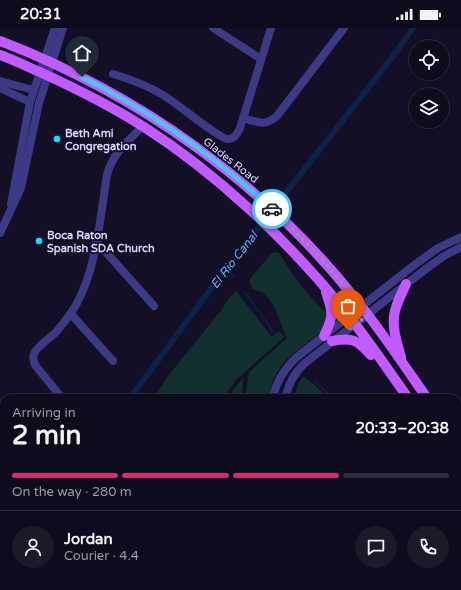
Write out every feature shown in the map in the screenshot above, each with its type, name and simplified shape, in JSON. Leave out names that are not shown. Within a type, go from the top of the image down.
[{"type":"main road","name":"Glades Road","points":[[0,41],[48,61],[105,89],[156,119],[215,161],[291,227],[334,274],[368,315],[423,394]]},
{"type":"main road","points":[[0,55],[94,98],[143,126],[200,168],[281,239],[323,285],[352,320],[405,394]]},
{"type":"main road","points":[[402,363],[394,328],[394,318],[395,310],[406,284]]},
{"type":"main road","points":[[323,285],[332,312],[328,338],[348,339],[358,342],[395,379]]},
{"type":"street","points":[[48,61],[55,28]]},
{"type":"street","points":[[10,209],[33,90],[43,74],[63,28]]},
{"type":"street","points":[[214,28],[261,58]]},
{"type":"street","points":[[113,74],[159,92],[187,110],[212,131],[228,140],[237,135],[271,28]]},
{"type":"street","points":[[243,118],[259,123],[265,123],[277,116],[344,28]]},
{"type":"street","points":[[0,233],[10,209],[18,196],[25,174],[39,103],[43,74]]},
{"type":"street","points":[[0,81],[33,90]]},
{"type":"street","points":[[0,88],[30,102]]},
{"type":"street","points":[[59,394],[35,365],[33,360],[34,354],[37,349],[57,331],[71,314],[86,284],[96,241],[107,175],[111,163],[121,148],[143,126]]},
{"type":"street","points":[[274,394],[275,388],[289,365],[352,320],[362,307],[430,254],[447,243],[461,237]]},
{"type":"street","points":[[96,241],[154,306]]},
{"type":"street","points":[[352,320],[368,315],[435,262],[461,247]]},
{"type":"street","points":[[71,314],[113,361]]},
{"type":"street","points":[[287,394],[289,384],[298,369],[328,338]]},
{"type":"green space","points":[[276,252],[280,254],[290,271],[308,294],[329,315],[322,331],[288,358],[281,366],[273,380],[270,394],[246,394],[249,372],[287,338],[272,302],[263,293],[252,288],[249,280],[272,253]]},
{"type":"green space","points":[[236,291],[272,337],[279,331],[284,337],[237,379],[226,394],[157,394],[168,376],[223,308],[226,302]]},
{"type":"green space","points":[[303,377],[324,394],[295,394],[298,384]]},
{"type":"green space","points":[[243,378],[242,394],[230,394]]},
{"type":"waterway","name":"El Rio Canal","points":[[133,394],[216,282],[394,55],[413,28]]},
{"type":"waterway","points":[[227,268],[234,277]]},
{"type":"waterway","points":[[244,291],[275,334]]},
{"type":"waterway","points":[[314,381],[329,394]]},
{"type":"way so far","points":[[272,209],[308,244],[354,296],[368,315],[348,330]]},
{"type":"place","name":"Beth Ami Congregation","points":[[57,139]]},
{"type":"place","name":"Boca Raton Spanish SDA Church","points":[[39,241]]},
{"type":"route","points":[[82,77],[156,119],[235,176],[272,209]]}]
